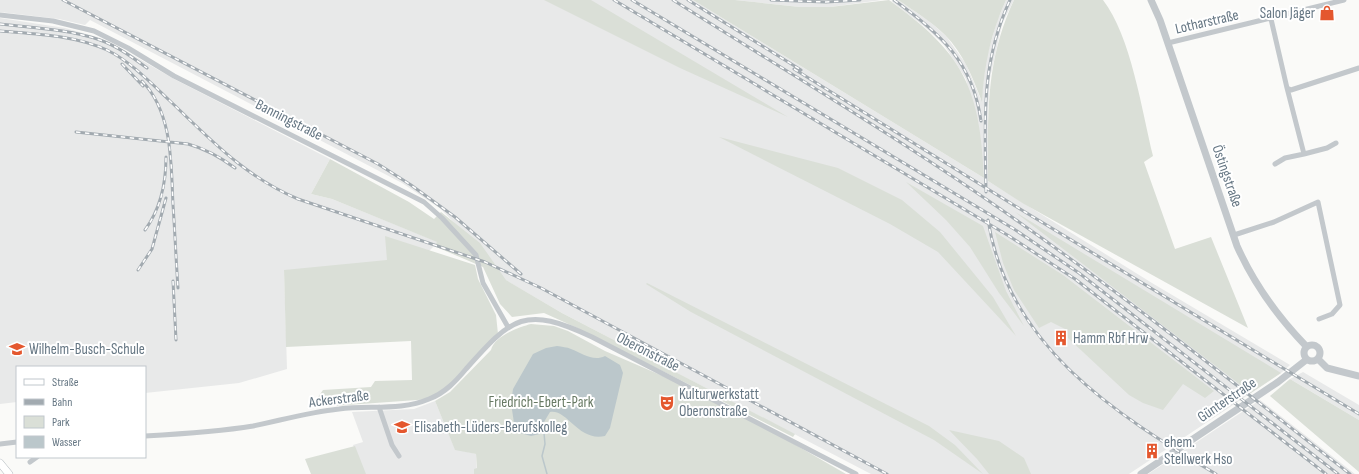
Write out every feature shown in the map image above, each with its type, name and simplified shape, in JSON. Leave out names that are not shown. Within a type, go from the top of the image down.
[{"type":"main road","points":[[0,463],[9,474]]},
{"type":"street","name":"Östingstraße","points":[[1150,0],[1157,12],[1234,235],[1249,271],[1290,329],[1306,346]]},
{"type":"street","name":"Lotharstraße","points":[[1168,43],[1344,0]]},
{"type":"street","name":"Banningstraße","points":[[0,15],[53,21],[82,27],[99,34],[128,48],[174,76],[424,202],[442,218],[476,255],[483,282],[508,327]]},
{"type":"street","points":[[1271,19],[1304,154]]},
{"type":"street","points":[[1287,88],[1291,90],[1359,68]]},
{"type":"street","points":[[1275,164],[1285,158],[1327,148],[1336,143]]},
{"type":"street","points":[[1234,235],[1274,222],[1318,202],[1340,305],[1332,314],[1319,320]]},
{"type":"street","name":"Oberonstraße","points":[[508,327],[516,322],[538,319],[551,320],[571,327],[856,474]]},
{"type":"street","name":"Ackerstraße","points":[[146,436],[223,431],[335,409],[415,404],[438,395],[452,384],[490,342],[508,327]]},
{"type":"street","points":[[1312,344],[1317,346],[1320,354],[1318,359],[1314,361],[1306,360],[1303,353],[1306,346],[1312,344]]},
{"type":"street","points":[[1318,359],[1327,368],[1359,376]]},
{"type":"street","name":"Günterstraße","points":[[1141,474],[1278,382],[1306,360]]},
{"type":"street","points":[[379,407],[392,445],[399,456]]},
{"type":"street","points":[[0,444],[16,442]]},
{"type":"street","points":[[30,462],[36,458]]},
{"type":"shaded area","points":[[0,0],[693,0],[984,178],[966,79],[944,45],[926,28],[891,1],[898,0],[929,21],[946,36],[966,64],[981,100],[986,59],[997,21],[1006,0],[1014,0],[1002,24],[990,78],[988,112],[988,181],[1152,283],[1290,365],[1281,373],[1129,474],[871,474],[562,313],[485,268],[487,257],[441,209],[402,183],[90,20],[85,25],[59,19],[0,12]]},
{"type":"shaded area","points":[[735,0],[882,0],[830,7],[800,7]]},
{"type":"shaded area","points":[[0,18],[65,28],[97,37],[122,49],[174,79],[330,159],[311,194],[332,199],[438,242],[411,269],[284,270],[287,369],[239,383],[146,393],[146,366],[16,366],[16,402],[0,404]]},
{"type":"shaded area","points":[[1303,372],[1359,405],[1359,420],[1290,379]]},
{"type":"shaded area","points":[[1260,400],[1355,474],[1148,474],[1159,467]]},
{"type":"shaded area","name":"Elisabeth-Lüders-Berufskolleg","points":[[435,401],[455,449],[476,454],[477,474],[364,474],[353,445],[363,442],[352,412],[414,409]]},
{"type":"green space","points":[[544,0],[591,0],[788,117],[680,68]]},
{"type":"green space","points":[[693,0],[735,0],[800,7],[830,7],[889,0],[914,19],[934,37],[951,56],[963,75],[972,96],[978,119],[982,146],[984,178]]},
{"type":"green space","points":[[898,0],[1006,0],[992,37],[984,75],[982,102],[967,66],[951,42],[934,25]]},
{"type":"green space","points":[[1014,0],[1103,0],[1113,15],[1128,53],[1140,96],[1153,156],[1144,162],[1175,249],[1211,237],[1248,328],[1024,204],[988,181],[989,111],[993,67],[998,45]]},
{"type":"green space","points":[[719,137],[838,168],[902,200],[940,232],[993,297],[1016,336],[938,252],[890,224]]},
{"type":"green space","points":[[330,159],[409,202],[434,219],[441,212],[480,243],[506,280],[562,313],[795,434],[793,437],[575,327],[544,313],[512,317],[500,304],[483,267],[434,246],[437,242],[332,199],[311,194]]},
{"type":"green space","points":[[906,182],[983,226],[1006,291],[1024,326],[999,293],[970,247],[946,220]]},
{"type":"green space","points":[[1015,212],[1281,373],[1251,393]]},
{"type":"green space","points":[[995,232],[1063,275],[1214,391],[1205,398],[1183,384],[1163,410],[1143,403],[1129,395],[1068,338],[1067,330],[1051,322],[1039,328],[1014,290],[1003,263]]},
{"type":"green space","points":[[385,236],[475,265],[478,279],[496,315],[498,334],[452,384],[431,399],[319,407],[318,397],[323,390],[371,387],[375,381],[412,380],[411,341],[286,347],[284,270],[387,260]]},
{"type":"green space","points":[[647,283],[929,426],[955,445],[983,474],[934,440],[691,312],[646,284]]},
{"type":"green space","name":"Friedrich-Ebert-Park","points":[[531,324],[554,326],[568,331],[605,351],[716,399],[846,474],[474,474],[474,469],[477,468],[476,454],[455,450],[435,401],[450,392],[491,350],[497,340],[520,327]]},
{"type":"green space","points":[[1290,379],[1359,420],[1359,472],[1270,396]]},
{"type":"green space","points":[[949,430],[999,441],[1024,458],[1031,474],[989,474],[977,459]]},
{"type":"green space","points":[[355,446],[366,474],[311,474],[305,459]]},
{"type":"water","points":[[557,346],[569,348],[583,355],[596,358],[605,356],[620,365],[623,373],[610,428],[605,436],[596,437],[588,434],[580,430],[556,412],[550,412],[544,422],[544,433],[531,436],[520,433],[514,423],[511,403],[513,389],[533,354],[546,348]]},
{"type":"waterway","points":[[544,433],[545,444],[542,456],[547,474]]},
{"type":"railway","points":[[63,0],[378,164],[411,185],[455,217],[521,274]]},
{"type":"railway","points":[[614,0],[1009,236],[1075,279],[1326,474]]},
{"type":"railway","points":[[632,0],[1014,229],[1079,273],[1338,474]]},
{"type":"railway","points":[[673,0],[891,136],[1019,222],[1145,314],[1350,474]]},
{"type":"railway","points":[[688,0],[801,70]]},
{"type":"railway","points":[[771,0],[826,2],[860,0]]},
{"type":"railway","points":[[894,0],[911,12],[940,37],[952,51],[962,65],[970,82],[977,100],[981,121]]},
{"type":"railway","points":[[986,192],[986,94],[993,47],[1000,24],[1010,0]]},
{"type":"railway","points":[[0,24],[50,29],[88,36],[112,45],[147,68]]},
{"type":"railway","points":[[0,31],[41,34],[68,38],[82,41],[107,50],[140,72],[229,156],[244,168],[279,190],[298,199],[485,262],[541,288],[887,474]]},
{"type":"railway","points":[[122,64],[143,86]]},
{"type":"railway","points":[[794,69],[1025,212],[1359,414]]},
{"type":"railway","points":[[142,81],[160,108],[165,123],[168,140],[172,173],[178,288]]},
{"type":"railway","points":[[76,132],[188,144],[213,154],[235,168]]},
{"type":"railway","points":[[145,230],[155,213],[162,195],[166,157]]},
{"type":"railway","points":[[138,270],[152,249],[166,198]]},
{"type":"railway","points":[[988,220],[999,265],[1018,304],[1042,340],[1072,372],[1105,400],[1141,427],[1216,474]]},
{"type":"railway","points":[[173,281],[176,340]]},
{"type":"place","name":"Salon Jäger","points":[[1327,13]]},
{"type":"place","name":"Hamm Rbf Hrw","points":[[1061,338]]},
{"type":"place","name":"Wilhelm-Busch-Schule","points":[[17,349]]},
{"type":"place","name":"Kulturwerkstatt Oberonstraße","points":[[667,403]]},
{"type":"place","name":"Elisabeth-Lüders-Berufskolleg","points":[[402,427]]},
{"type":"place","name":"ehem. Stellwerk Hso","points":[[1152,451]]}]
